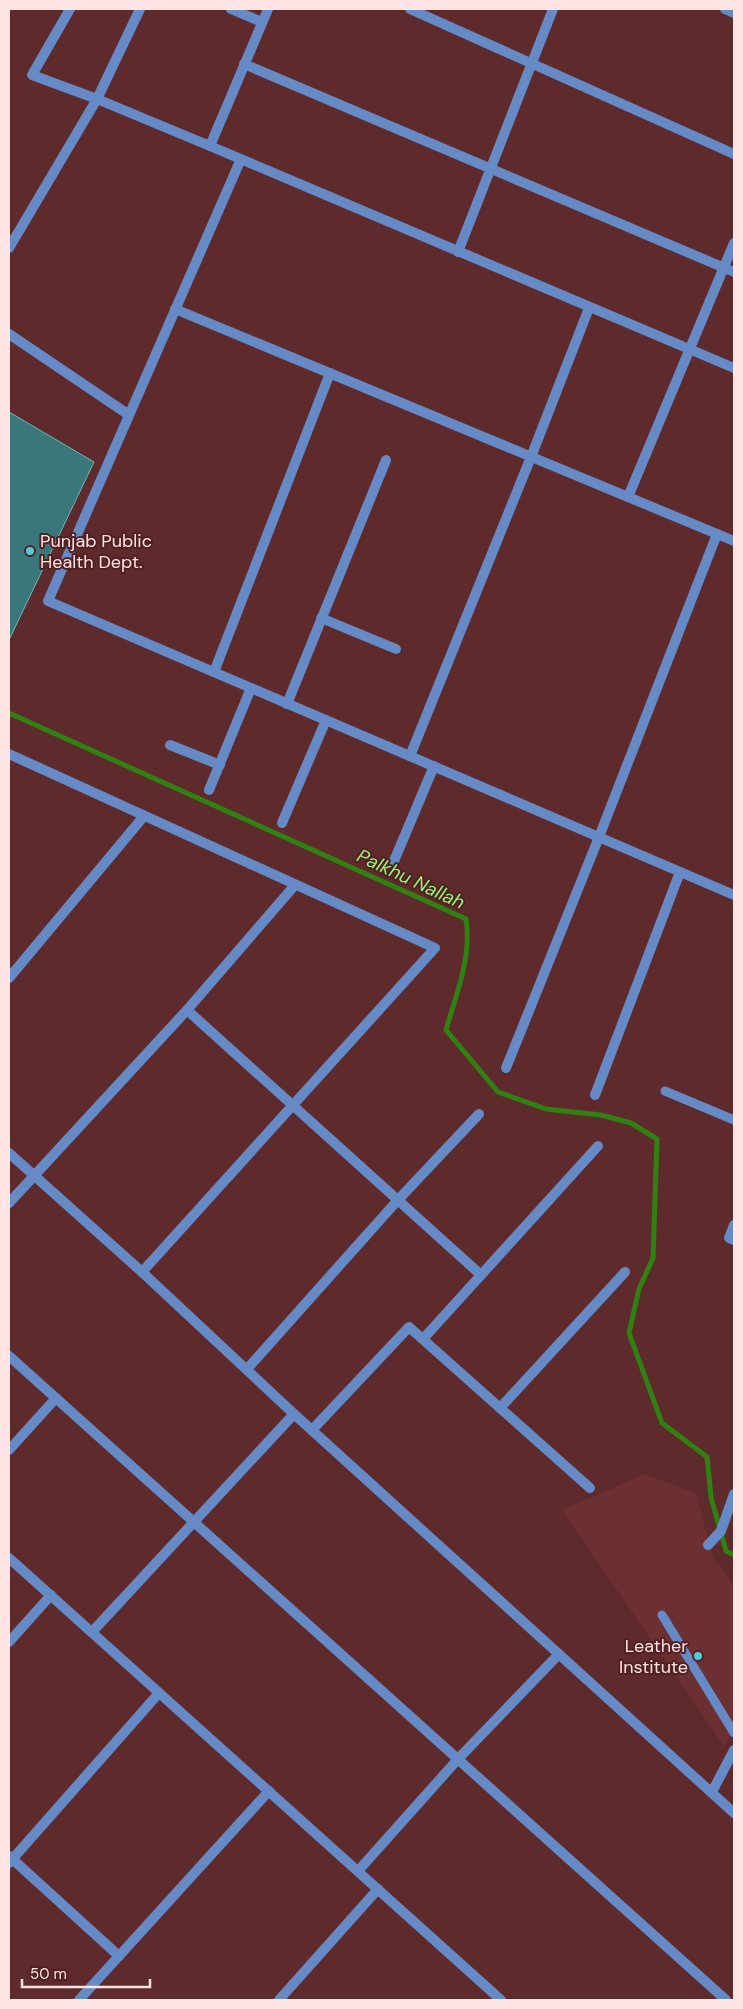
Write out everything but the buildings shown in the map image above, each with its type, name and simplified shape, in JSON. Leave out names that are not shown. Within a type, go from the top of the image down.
[{"type":"street","points":[[70,9],[32,75],[97,99],[210,146],[734,368]]},
{"type":"street","points":[[9,248],[97,99],[140,9]]},
{"type":"street","points":[[231,9],[262,22]]},
{"type":"street","points":[[210,146],[268,9]]},
{"type":"street","points":[[410,9],[734,154]]},
{"type":"street","points":[[458,252],[553,9]]},
{"type":"street","points":[[725,9],[734,13]]},
{"type":"street","points":[[244,64],[734,272]]},
{"type":"street","points":[[241,159],[48,601],[734,895]]},
{"type":"street","points":[[628,497],[734,243]]},
{"type":"street","points":[[410,756],[532,457],[589,308]]},
{"type":"street","points":[[175,309],[734,541]]},
{"type":"street","points":[[9,334],[129,415]]},
{"type":"street","points":[[214,672],[330,373]]},
{"type":"street","points":[[287,704],[386,460]]},
{"type":"street","points":[[506,1068],[599,837],[717,534]]},
{"type":"street","points":[[321,618],[396,649]]},
{"type":"street","points":[[209,790],[251,688]]},
{"type":"street","points":[[282,823],[326,720]]},
{"type":"street","points":[[170,745],[220,765]]},
{"type":"street","points":[[9,754],[295,886],[435,948],[142,1272]]},
{"type":"street","points":[[394,862],[434,766]]},
{"type":"street","points":[[9,978],[144,816]]},
{"type":"street","points":[[595,1095],[680,872]]},
{"type":"street","points":[[9,1203],[187,1010],[295,886]]},
{"type":"street","points":[[187,1010],[481,1275]]},
{"type":"street","points":[[246,1369],[397,1201],[479,1114]]},
{"type":"street","points":[[423,1339],[598,1146]]},
{"type":"street","points":[[9,1153],[35,1174],[294,1414],[734,1813]]},
{"type":"street","points":[[734,1225],[729,1238],[734,1240]]},
{"type":"street","points":[[500,1408],[625,1272]]},
{"type":"street","points":[[312,1430],[409,1327],[590,1488]]},
{"type":"street","points":[[9,1356],[726,2000]]},
{"type":"street","points":[[9,1450],[56,1398]]},
{"type":"street","points":[[92,1632],[294,1414]]},
{"type":"street","points":[[708,1545],[721,1531],[734,1494]]},
{"type":"street","points":[[9,1558],[501,2000]]},
{"type":"street","points":[[9,1642],[51,1595]]},
{"type":"street","points":[[358,1871],[458,1759],[558,1654]]},
{"type":"street","points":[[119,1956],[10,1860],[159,1693]]},
{"type":"street","points":[[712,1792],[734,1750]]},
{"type":"street","points":[[79,2000],[269,1791]]},
{"type":"street","points":[[279,2000],[378,1889]]},
{"type":"lane","points":[[665,1091],[734,1120]]},
{"type":"lane","points":[[662,1615],[734,1733]]},
{"type":"shaded area","name":"Leather Institute","points":[[645,1474],[696,1493],[713,1558],[734,1584],[734,1728],[724,1746],[562,1510]]},
{"type":"waterway","name":"Palkhu Nallah","points":[[9,713],[466,919],[467,947],[465,962],[446,1030],[498,1092],[546,1109],[601,1115],[631,1123],[657,1139],[653,1258],[639,1289],[629,1333],[662,1423],[707,1457],[711,1497],[726,1551],[734,1555]]},
{"type":"place","name":"Punjab Public Health Dept.","points":[[30,551]]},
{"type":"place","name":"Leather Institute","points":[[698,1656]]}]
